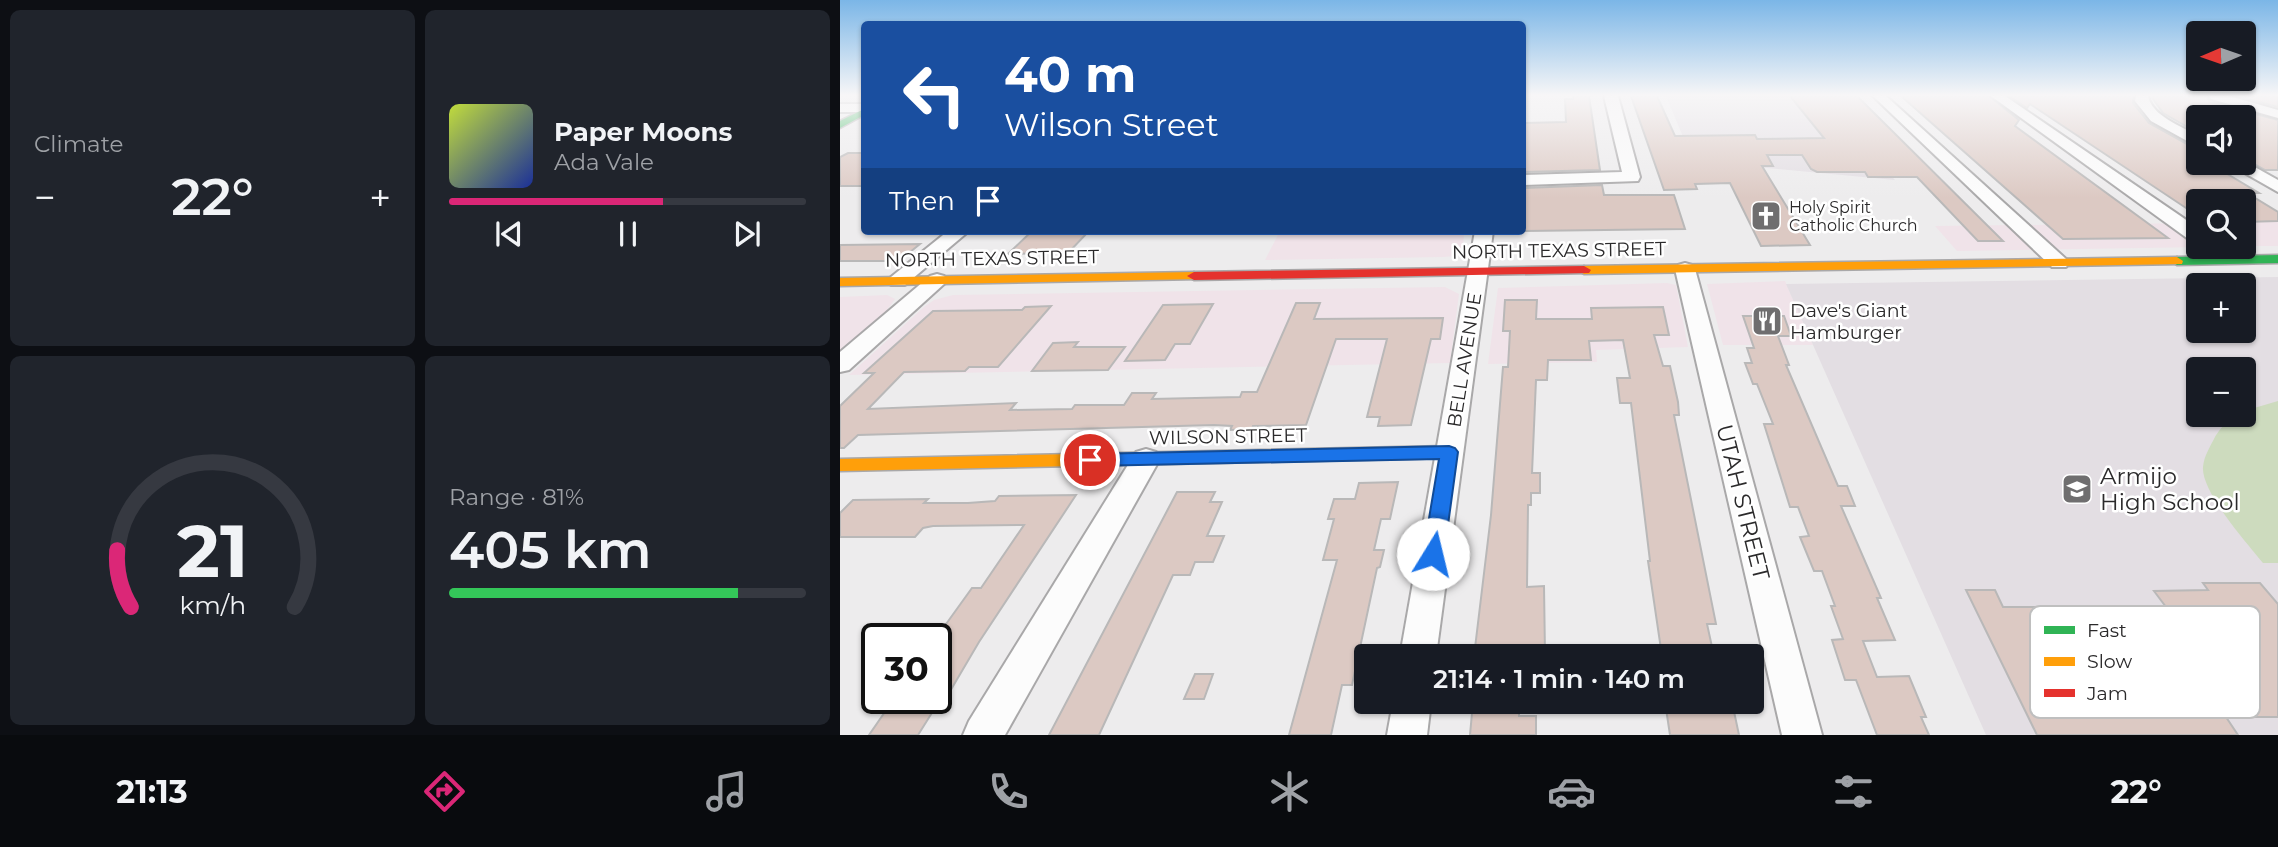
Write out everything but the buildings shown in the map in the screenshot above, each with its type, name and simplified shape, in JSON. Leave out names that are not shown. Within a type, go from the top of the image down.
[{"type":"main road","name":"NORTH TEXAS STREET","points":[[840,282],[2278,260]]},
{"type":"main road","name":"WILSON STREET","points":[[840,465],[1449,452]]},
{"type":"street","points":[[1526,180],[1632,177],[1620,130]]},
{"type":"street","points":[[1916,130],[2059,264]]},
{"type":"street","points":[[2046,130],[2186,229]]},
{"type":"street","points":[[2256,175],[2278,187]]},
{"type":"street","points":[[898,281],[955,235]]},
{"type":"street","name":"BELL AVENUE","points":[[1421,644],[1483,235]]},
{"type":"street","name":"UTAH STREET","points":[[1685,269],[1802,735]]},
{"type":"street","points":[[840,365],[937,280]]},
{"type":"street","points":[[983,735],[1146,459]]},
{"type":"street","points":[[1407,735],[1410,714]]},
{"type":"shaded area","points":[[1680,130],[1851,130],[1895,180],[1757,167],[1696,168]]},
{"type":"shaded area","points":[[2256,222],[2278,222],[2278,246],[2256,246]]},
{"type":"shaded area","points":[[2186,223],[2186,247],[1957,251],[1935,226]]},
{"type":"shaded area","points":[[1278,235],[1464,235],[1463,249],[1454,256],[1265,260]]},
{"type":"shaded area","name":"Armijo High School","points":[[2256,277],[2278,277],[2278,735],[1986,735],[1786,284],[2186,278],[2186,343],[2256,343]]},
{"type":"shaded area","points":[[1785,281],[1813,345],[1723,345],[1707,284]]},
{"type":"shaded area","points":[[1667,283],[1676,285],[1688,347],[1596,350],[1597,362],[1488,364],[1498,288]]},
{"type":"shaded area","points":[[1445,287],[1459,294],[1450,363],[849,375],[924,307],[934,300],[953,295]]},
{"type":"shaded area","points":[[887,295],[895,299],[884,314],[840,350],[840,297]]},
{"type":"green space","points":[[2278,401],[2278,563],[2263,563],[2217,503],[2204,477],[2206,455],[2220,429],[2256,427],[2256,407]]},
{"type":"traffic: fast","points":[[2177,261],[2278,259]]},
{"type":"traffic: slow","points":[[1584,270],[2177,261]]},
{"type":"traffic: slow","points":[[840,282],[1194,276]]},
{"type":"traffic: slow","points":[[840,465],[1449,452]]},
{"type":"traffic: jam","points":[[1194,276],[1584,270]]},
{"type":"place","name":"Holy Spirit Catholic Church","points":[[1766,216]]},
{"type":"place","name":"Dave's Giant Hamburger","points":[[1767,321]]},
{"type":"place","name":"Armijo High School","points":[[2077,489]]},
{"type":"route","points":[[1090,460],[1449,452],[1433,554]]}]
